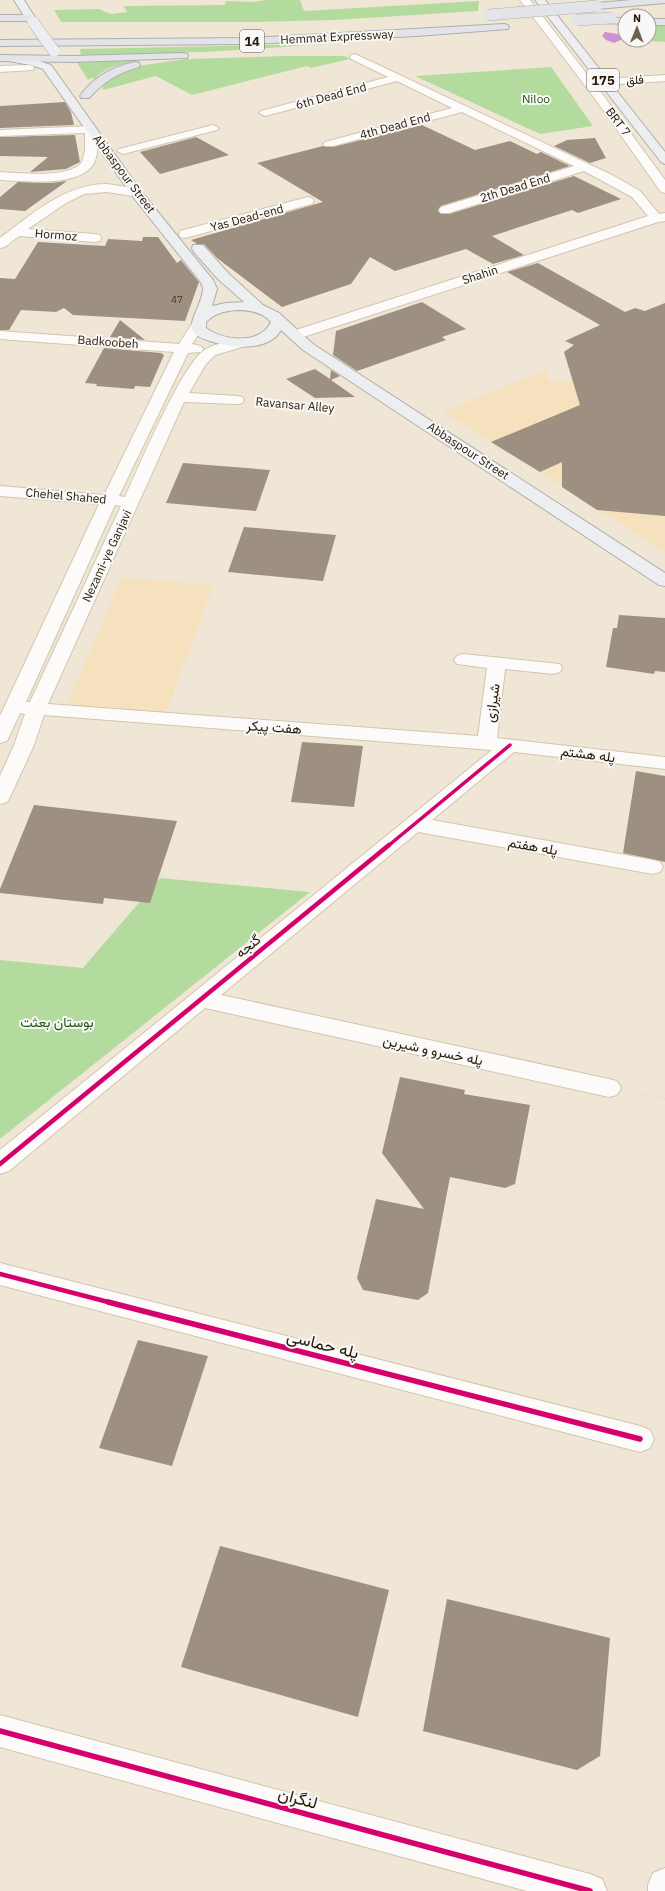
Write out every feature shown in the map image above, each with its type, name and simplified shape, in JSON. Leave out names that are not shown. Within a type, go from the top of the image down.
[{"type":"highway","points":[[485,15],[665,0]]},
{"type":"highway","points":[[528,24],[617,17]]},
{"type":"highway","points":[[0,18],[31,20]]},
{"type":"highway","points":[[582,20],[617,21]]},
{"type":"highway","name":"Hemmat Expressway","points":[[0,43],[250,41],[446,31],[508,26]]},
{"type":"highway","points":[[23,29],[54,29]]},
{"type":"highway","points":[[314,48],[402,40],[446,31]]},
{"type":"highway","points":[[4,58],[54,52],[189,56],[121,68],[100,79],[85,96]]},
{"type":"main road","points":[[19,0],[31,20],[68,72]]},
{"type":"main road","name":"175","points":[[540,0],[665,159]]},
{"type":"main road","points":[[4,58],[35,53],[54,52]]},
{"type":"main road","name":"Abbaspour Street","points":[[4,58],[33,62],[48,67],[135,193],[206,280],[210,289],[200,321]]},
{"type":"main road","points":[[77,84],[94,108]]},
{"type":"main road","points":[[91,129],[106,127]]},
{"type":"main road","name":"Abbaspour Street","points":[[114,139],[132,163]]},
{"type":"main road","points":[[176,222],[223,276],[258,308],[274,316],[278,322],[277,328],[272,334],[247,342]]},
{"type":"main road","points":[[258,308],[237,306],[226,307],[208,312],[200,321],[199,330],[211,339],[232,343],[287,340],[274,316]]},
{"type":"main road","name":"Abbaspour Street","points":[[287,340],[308,347],[665,581]]},
{"type":"street","name":"BRT 7","points":[[525,0],[556,39],[665,189]]},
{"type":"street","points":[[354,58],[585,167],[636,194],[660,217]]},
{"type":"street","points":[[0,68],[29,68]]},
{"type":"street","name":"6th Dead End","points":[[264,113],[397,78]]},
{"type":"street","name":"فلق","points":[[604,82],[665,78]]},
{"type":"street","name":"4th Dead End","points":[[329,144],[461,109]]},
{"type":"street","points":[[123,151],[213,128]]},
{"type":"street","points":[[0,133],[91,129],[89,162],[82,171],[70,174],[0,176]]},
{"type":"street","name":"2th Dead End","points":[[445,210],[585,167]]},
{"type":"street","points":[[26,176],[98,182],[115,185],[135,193]]},
{"type":"street","points":[[7,237],[61,201],[80,191],[112,188],[135,193]]},
{"type":"street","name":"Yas Dead-end","points":[[185,234],[308,201]]},
{"type":"street","name":"Shahin","points":[[287,340],[660,217]]},
{"type":"street","name":"Hormoz","points":[[7,237],[95,238]]},
{"type":"street","name":"Nezami-ye Ganjavi","points":[[0,737],[109,500],[183,348],[200,321]]},
{"type":"street","name":"Badkoobeh","points":[[0,335],[216,350]]},
{"type":"street","name":"Nezami-ye Ganjavi","points":[[0,797],[24,744],[38,708],[179,397],[200,362],[210,352],[247,342]]},
{"type":"street","name":"Ravansar Alley","points":[[179,397],[237,400]]},
{"type":"street","name":"Chehel Shahed","points":[[0,490],[132,502]]},
{"type":"street","points":[[463,660],[553,668]]},
{"type":"street","name":"شیرازی","points":[[486,743],[497,663]]},
{"type":"street","name":"هفت پیکر","points":[[14,707],[510,745]]},
{"type":"street","points":[[0,743],[24,744]]},
{"type":"street","name":"پله هشتم","points":[[510,745],[665,763]]},
{"type":"street","name":"گنجه","points":[[0,1164],[510,745]]},
{"type":"street","name":"پله هفتم","points":[[414,824],[652,867]]},
{"type":"street","name":"پله خسرو و شیرین","points":[[200,999],[609,1088]]},
{"type":"street","name":"پله حماسی","points":[[0,1274],[640,1439]]},
{"type":"street","name":"لنگران","points":[[0,1731],[590,1891]]},
{"type":"street","points":[[664,1891],[665,1885]]},
{"type":"path","points":[[609,1088],[665,1099]]},
{"type":"shaded area","points":[[605,32],[617,34],[617,42],[614,43],[606,40],[602,36]]},
{"type":"shaded area","points":[[539,372],[547,372],[547,381],[665,384],[665,553],[540,472],[443,412]]},
{"type":"shaded area","points":[[122,577],[213,586],[166,714],[67,704]]},
{"type":"green space","points":[[267,0],[300,0],[304,11],[479,1],[478,11],[335,20],[256,22],[61,22],[54,10],[99,9],[111,14],[127,12],[124,6],[225,5],[226,1],[251,2]]},
{"type":"green space","points":[[657,25],[665,25],[665,42],[657,42]]},
{"type":"green space","points":[[318,44],[229,51],[141,54],[81,55],[80,49]]},
{"type":"green space","points":[[345,56],[350,59],[311,68],[307,66],[192,95],[156,76],[103,90],[103,83],[108,76],[137,66],[187,59]]},
{"type":"green space","points":[[144,60],[110,68],[104,71],[96,79],[91,78],[88,80],[76,61]]},
{"type":"green space","name":"Niloo","points":[[551,67],[593,126],[540,134],[415,76]]},
{"type":"green space","name":"بوستان بعثت","points":[[160,878],[310,892],[0,1139],[0,960],[83,968]]},
{"type":"building","points":[[65,102],[71,112],[74,125],[0,128],[0,106]]},
{"type":"building","points":[[422,125],[475,150],[510,141],[537,154],[541,152],[570,166],[441,206],[438,211],[441,214],[449,214],[574,176],[621,199],[578,213],[572,210],[492,236],[524,255],[493,264],[466,249],[395,271],[370,257],[351,284],[282,307],[217,258],[204,244],[197,244],[191,240],[323,202],[257,163],[323,146],[333,147]]},
{"type":"building","points":[[75,135],[80,162],[66,169],[30,172],[48,157],[0,156],[0,137]]},
{"type":"building","points":[[196,137],[229,155],[160,174],[140,152]]},
{"type":"building","points":[[595,138],[606,158],[590,163],[554,146],[567,140]]},
{"type":"building","points":[[67,181],[25,211],[0,209],[0,197],[18,182],[51,183]]},
{"type":"building","points":[[143,237],[158,237],[177,263],[181,260],[199,282],[185,321],[73,315],[64,308],[56,312],[21,310],[9,330],[0,330],[0,278],[15,279],[38,242],[105,246],[108,239],[142,241]]},
{"type":"building","points":[[538,263],[625,312],[635,308],[645,311],[665,303],[665,516],[597,510],[562,487],[562,462],[540,472],[491,442],[580,405],[564,352],[574,345],[565,341],[600,325],[507,272]]},
{"type":"building","points":[[422,302],[466,329],[442,337],[446,340],[357,371],[333,355],[336,331]]},
{"type":"building","points":[[120,320],[145,340],[110,337]]},
{"type":"building","points":[[104,348],[161,353],[164,355],[150,387],[135,386],[134,389],[96,386],[97,384],[85,383]]},
{"type":"building","points":[[315,369],[330,379],[331,370],[340,376],[331,380],[355,397],[315,398],[286,379]]},
{"type":"building","points":[[183,463],[270,470],[256,511],[166,503]]},
{"type":"building","points":[[244,527],[336,535],[323,581],[228,572]]},
{"type":"building","points":[[619,615],[665,618],[665,672],[655,671],[654,674],[606,667],[613,628],[617,628]]},
{"type":"building","points":[[302,742],[363,746],[354,807],[291,802]]},
{"type":"building","points":[[636,771],[665,776],[665,862],[623,853]]},
{"type":"building","points":[[34,805],[177,821],[150,903],[104,898],[103,904],[0,893],[0,889]]},
{"type":"building","points":[[400,1077],[465,1090],[464,1094],[530,1105],[515,1184],[505,1188],[450,1177],[428,1293],[418,1300],[363,1290],[357,1278],[376,1199],[424,1209],[382,1153]]},
{"type":"building","points":[[138,1340],[208,1356],[172,1466],[99,1448]]},
{"type":"building","points":[[220,1546],[389,1590],[358,1717],[181,1667]]},
{"type":"building","points":[[447,1599],[610,1638],[600,1756],[577,1770],[423,1731]]},
{"type":"cycle path","points":[[0,1164],[510,745]]},
{"type":"cycle path","points":[[0,1274],[640,1439]]},
{"type":"cycle path","points":[[0,1731],[590,1891]]}]
